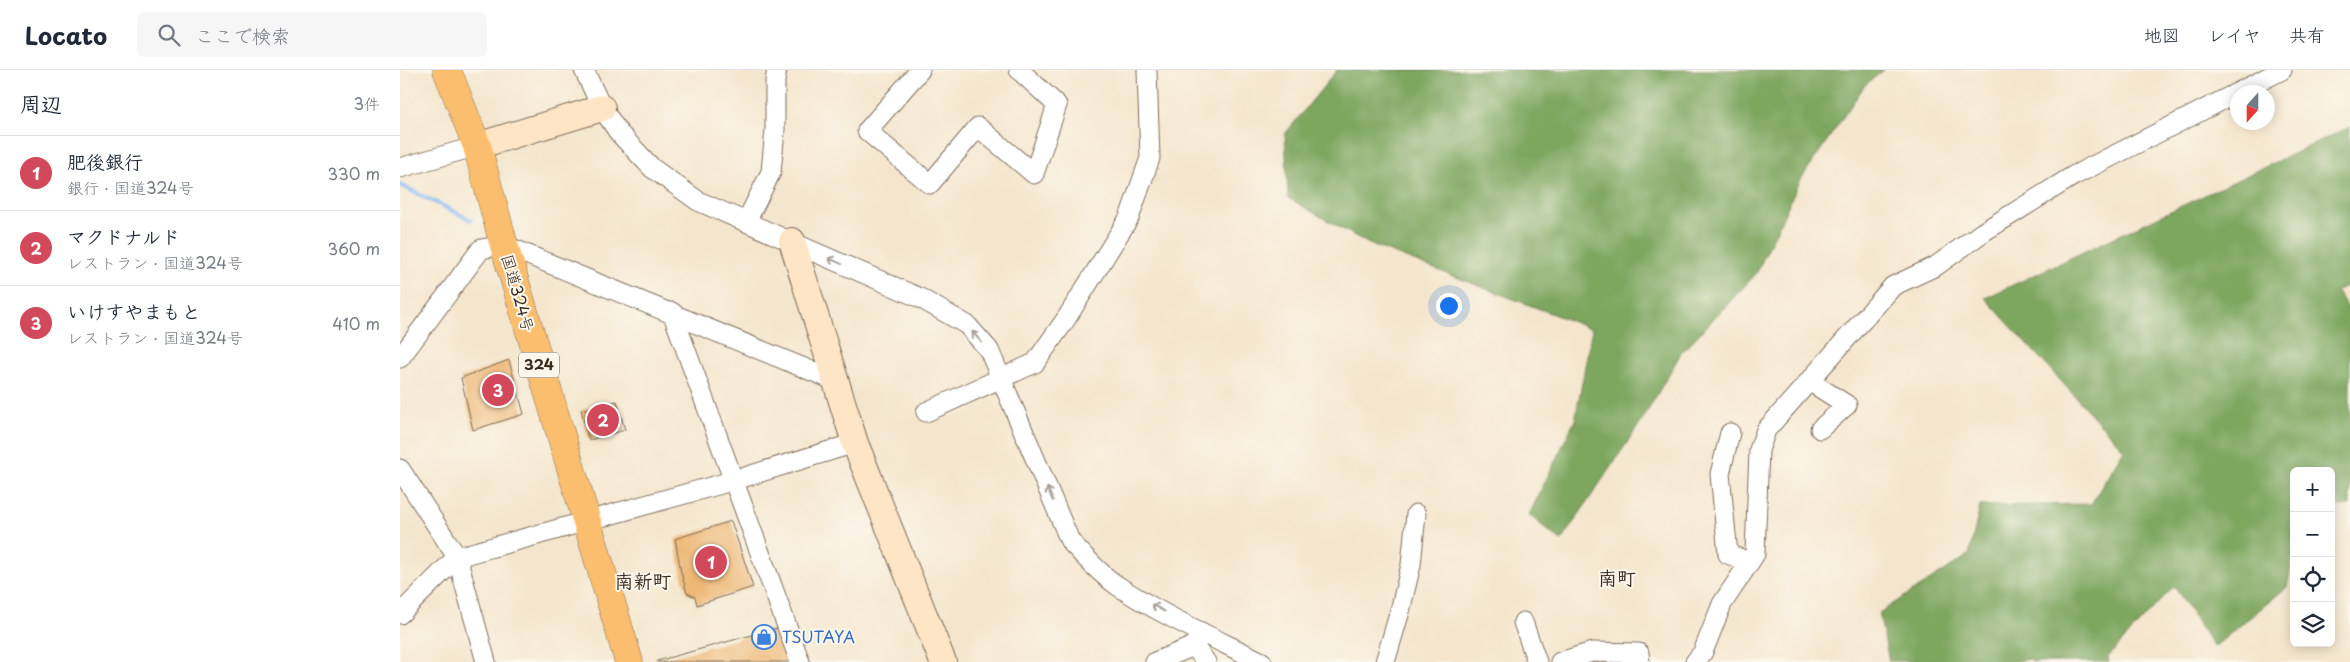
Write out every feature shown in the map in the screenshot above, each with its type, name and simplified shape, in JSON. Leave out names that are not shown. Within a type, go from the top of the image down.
[{"type":"highway","name":"国道324号","points":[[447,70],[477,146],[504,245],[629,662]]},
{"type":"street","points":[[584,70],[602,108],[619,133],[652,168],[698,201],[920,298],[967,325],[989,350],[1070,541],[1090,563],[1118,586],[1198,639],[1262,662]]},
{"type":"street","points":[[746,222],[771,172],[776,130],[775,81],[777,70]]},
{"type":"street","points":[[920,70],[867,131],[930,184],[978,127],[1034,174],[1058,105],[1019,70]]},
{"type":"street","points":[[926,412],[1035,363],[1066,319],[1129,218],[1150,158],[1146,70]]},
{"type":"street","points":[[1695,662],[1703,652],[1722,604],[1755,554],[1759,450],[1766,430],[1893,286],[1936,266],[1984,232],[2073,176],[2282,70]]},
{"type":"street","points":[[400,168],[602,108]]},
{"type":"street","points":[[792,241],[855,443],[943,662]]},
{"type":"street","points":[[400,358],[481,249],[504,245],[672,312],[836,381]]},
{"type":"street","points":[[672,312],[732,481],[800,662]]},
{"type":"street","points":[[1808,381],[1847,405],[1820,430]]},
{"type":"street","points":[[1730,433],[1720,474],[1728,554],[1749,562]]},
{"type":"street","points":[[400,614],[458,557],[732,481],[855,443]]},
{"type":"street","points":[[400,469],[458,557],[486,662]]},
{"type":"street","points":[[1385,662],[1411,565],[1416,514]]},
{"type":"street","points":[[1523,622],[1537,662]]},
{"type":"street","points":[[1156,662],[1198,639]]},
{"type":"street","points":[[1198,639],[1206,662]]},
{"type":"street","points":[[1560,662],[1592,652],[1639,653],[1640,662]]},
{"type":"green space","points":[[1337,70],[1884,70],[1865,85],[1801,179],[1756,274],[1681,353],[1643,419],[1561,541],[1529,515],[1575,420],[1592,329],[1369,244],[1288,198],[1285,134]]},
{"type":"green space","points":[[2350,127],[2350,284],[2336,291],[2350,310],[2350,506],[2335,505],[2335,467],[2290,467],[2290,571],[2287,587],[2214,647],[2174,586],[2108,657],[2109,662],[2032,662],[2031,659],[2009,662],[1889,661],[1879,613],[1969,555],[1980,506],[2091,504],[2124,450],[1985,298]]},
{"type":"building","points":[[509,360],[524,414],[473,430],[461,378]]},
{"type":"building","points":[[617,401],[625,430],[589,440],[581,410]]},
{"type":"building","points":[[731,521],[753,587],[697,605],[695,597],[687,593],[675,539]]},
{"type":"building","name":"TSUTAYA","points":[[781,627],[791,662],[657,662],[657,661]]},
{"type":"waterway","points":[[400,185],[471,220]]},
{"type":"place","name":"いけすやまもと","points":[[498,390]]},
{"type":"place","name":"マクドナルド","points":[[603,420]]},
{"type":"place","name":"肥後銀行","points":[[711,562]]},
{"type":"place","name":"TSUTAYA","points":[[764,637]]},
{"type":"district","name":"南町","points":[[1617,578]]},
{"type":"district","name":"南新町","points":[[643,581]]}]
